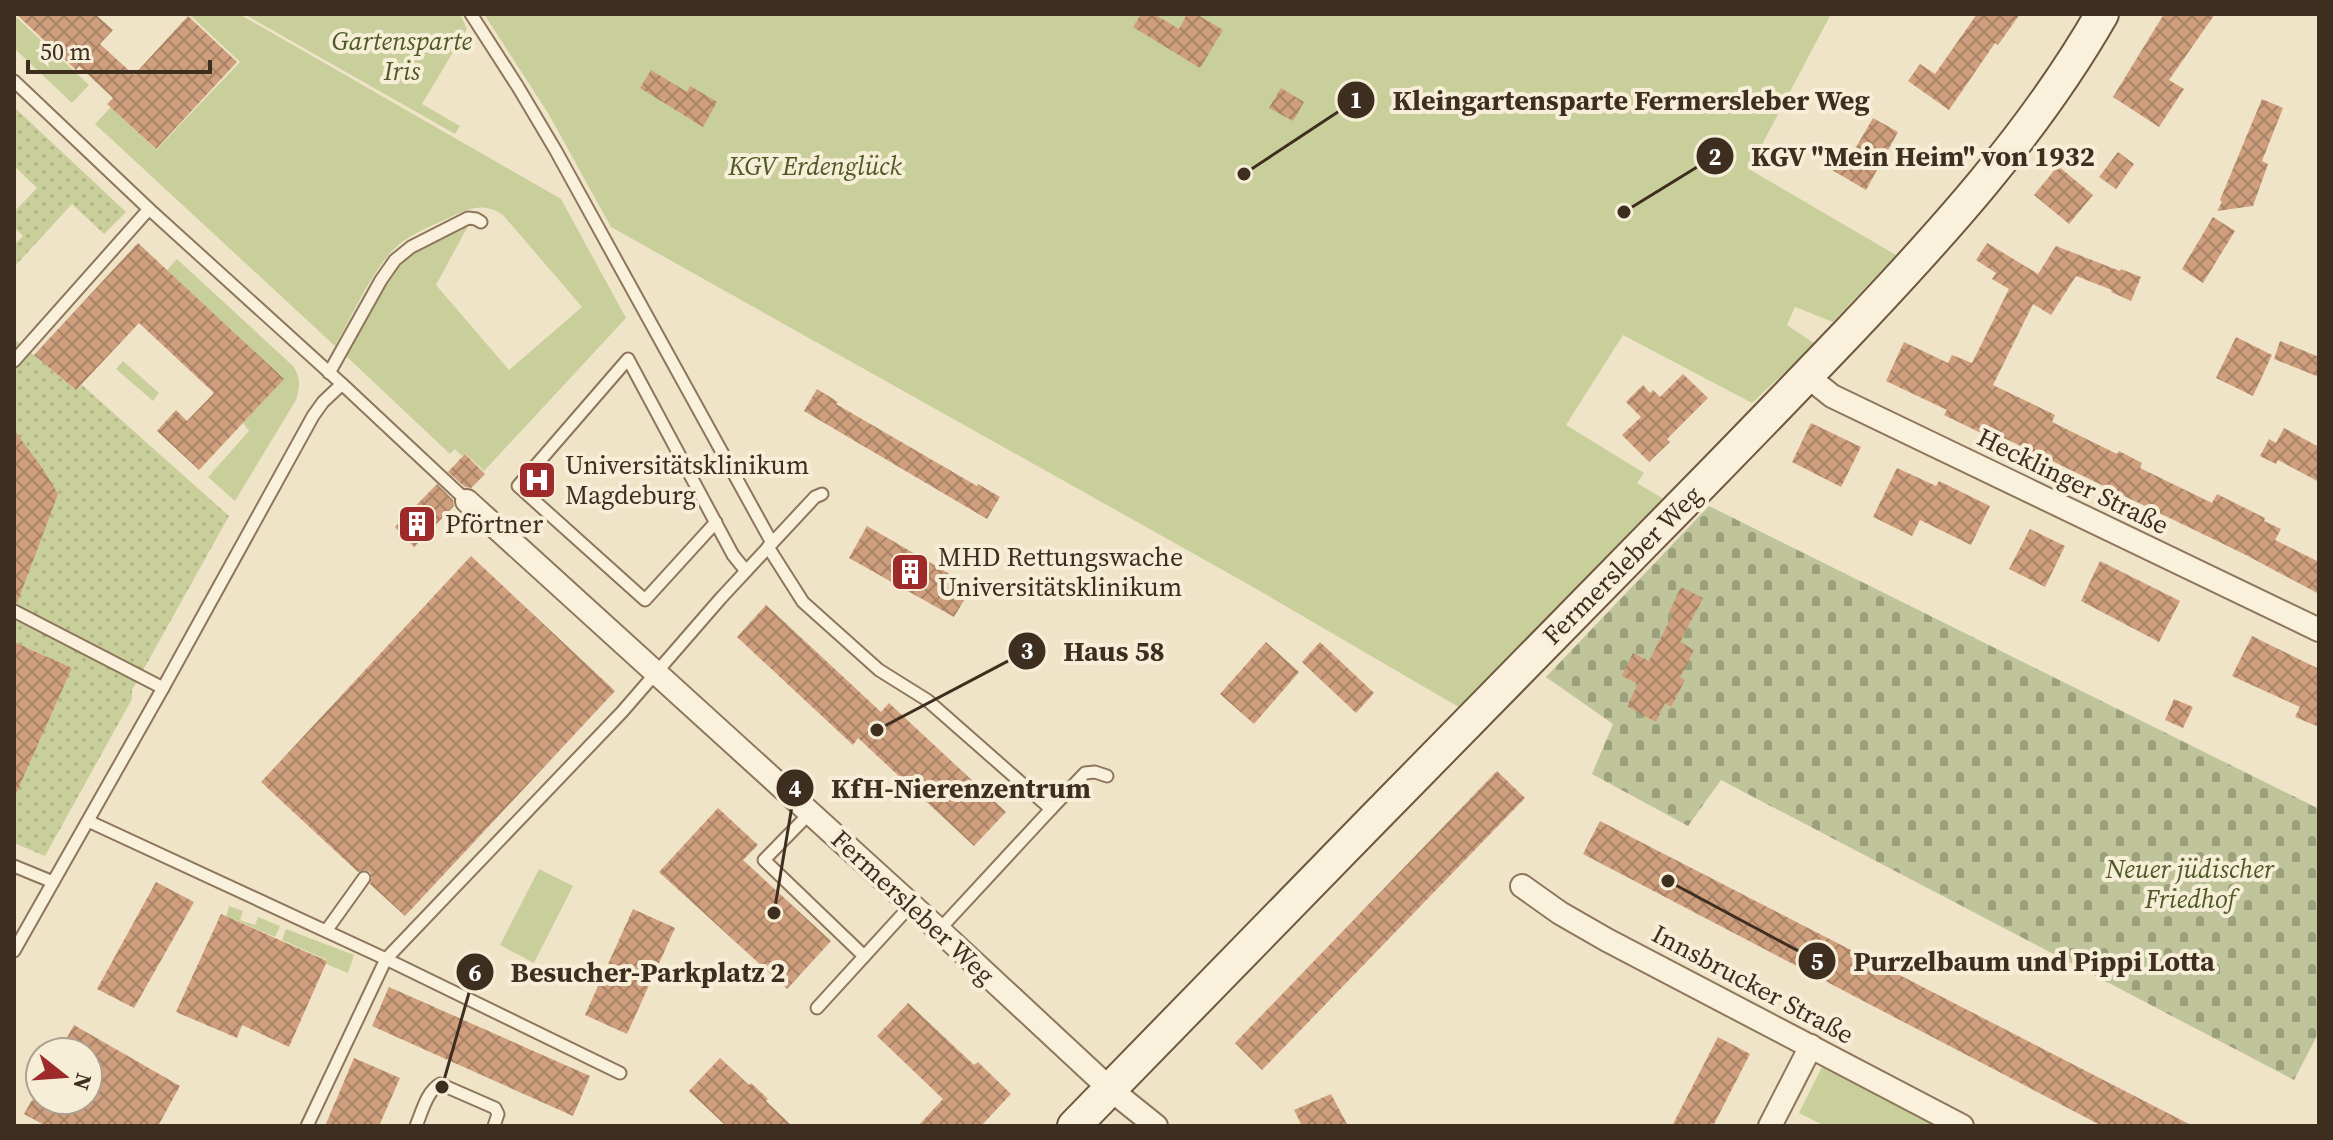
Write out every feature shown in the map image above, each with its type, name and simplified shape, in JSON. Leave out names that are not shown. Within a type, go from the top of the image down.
[{"type":"street","name":"Fermersleber Weg","points":[[1074,1126],[1807,376],[1917,258],[1991,173],[2056,87],[2102,14]]},
{"type":"street","name":"Hecklinger Straße","points":[[1807,376],[1832,396],[2319,630]]},
{"type":"street","name":"Fermersleber Weg","points":[[467,501],[1110,1089]]},
{"type":"street","name":"Innsbrucker Straße","points":[[1522,886],[1560,913],[1607,940],[1962,1126]]},
{"type":"street","points":[[1770,1126],[1811,1046]]},
{"type":"street","points":[[1110,1089],[1156,1126]]},
{"type":"lane","points":[[471,14],[556,151],[803,602],[879,670],[927,700],[1051,809]]},
{"type":"lane","points":[[14,81],[467,501]]},
{"type":"lane","points":[[14,361],[149,209]]},
{"type":"lane","points":[[329,373],[381,280],[399,256],[468,218],[481,222]]},
{"type":"lane","points":[[716,522],[645,600],[518,486],[628,359],[716,522],[733,555],[746,571]]},
{"type":"lane","points":[[14,951],[313,416],[342,384]]},
{"type":"lane","points":[[307,1126],[386,959],[622,712],[746,571],[815,497],[822,494]]},
{"type":"lane","points":[[14,611],[163,688]]},
{"type":"lane","points":[[939,930],[1085,773],[1107,776]]},
{"type":"lane","points":[[810,813],[764,860],[864,956]]},
{"type":"lane","points":[[88,821],[386,959],[620,1073]]},
{"type":"lane","points":[[14,866],[53,882]]},
{"type":"lane","points":[[326,931],[364,878]]},
{"type":"lane","points":[[817,1008],[911,905]]},
{"type":"lane","points":[[416,1126],[432,1091],[440,1084],[495,1108],[498,1114],[494,1126]]},
{"type":"green space","points":[[189,14],[239,14],[561,199],[626,318],[484,471],[466,454],[462,456],[455,449],[450,454],[346,356],[392,275],[417,252],[468,226],[436,285],[509,370],[582,307],[503,215],[490,209],[477,208],[419,232],[392,251],[373,276],[335,346],[95,124],[111,107],[156,150],[240,62]]},
{"type":"green space","name":"Gartensparte Iris","points":[[244,14],[460,14],[467,29],[422,104],[460,126],[455,134]]},
{"type":"green space","name":"KGV Erdenglück","points":[[484,14],[1831,14],[1749,169],[1896,255],[1833,322],[1795,307],[1787,325],[1815,344],[1752,403],[1623,335],[1566,425],[1644,473],[1637,483],[1667,501],[1462,709],[1253,587],[611,227],[548,113]]},
{"type":"green space","points":[[14,15],[89,85],[72,103],[14,48]]},
{"type":"green space","points":[[14,107],[126,212],[104,234],[72,204],[14,267],[14,245],[23,236],[14,227],[14,212],[37,188],[14,166]]},
{"type":"green space","points":[[177,259],[293,366],[299,378],[296,400],[235,501],[208,477],[249,431],[243,423],[283,379],[167,270]]},
{"type":"green space","points":[[14,339],[76,390],[82,385],[229,516],[132,690],[132,699],[45,856],[14,843],[14,797],[72,668],[14,642]]},
{"type":"green space","points":[[123,361],[159,393],[153,401],[116,369]]},
{"type":"green space","name":"Neuer jüdischer Friedhof","points":[[1709,506],[2319,809],[2319,1032],[2294,1080],[1721,780],[1688,826],[1592,774],[1613,724],[1546,677]]},
{"type":"green space","points":[[539,869],[573,886],[534,963],[500,945]]},
{"type":"green space","points":[[229,906],[243,911],[240,920],[255,925],[258,917],[280,926],[275,937],[226,916]]},
{"type":"green space","points":[[286,929],[354,955],[348,973],[282,940]]},
{"type":"green space","points":[[1822,1067],[1937,1126],[1825,1126],[1799,1113]]},
{"type":"building","points":[[16,14],[95,14],[113,30],[100,44],[134,75],[188,16],[237,62],[156,149],[107,104],[113,98],[79,66],[76,70]]},
{"type":"building","points":[[1141,14],[1154,14],[1179,29],[1187,14],[1196,14],[1223,30],[1200,68],[1133,27]]},
{"type":"building","points":[[1977,14],[2020,14],[1998,45],[1995,43],[1949,110],[1908,81],[1920,64],[1935,74]]},
{"type":"building","points":[[2164,14],[2215,14],[2169,80],[2184,89],[2159,127],[2113,97]]},
{"type":"building","points":[[651,70],[687,92],[690,86],[717,102],[703,127],[640,88]]},
{"type":"building","points":[[1281,88],[1304,102],[1293,121],[1269,108]]},
{"type":"building","points":[[2262,99],[2283,108],[2262,161],[2268,164],[2253,206],[2217,211],[2222,202],[2220,200]]},
{"type":"building","points":[[1873,118],[1898,132],[1866,190],[1827,167],[1837,148],[1851,156]]},
{"type":"building","points":[[2118,152],[2134,164],[2116,189],[2099,177]]},
{"type":"building","points":[[2058,166],[2093,195],[2069,224],[2034,195]]},
{"type":"building","points":[[2213,217],[2235,231],[2203,283],[2182,269]]},
{"type":"building","points":[[138,243],[284,379],[199,470],[157,431],[176,410],[187,421],[214,393],[139,323],[76,390],[34,355]]},
{"type":"building","points":[[1987,243],[2038,274],[2056,246],[2141,277],[2131,301],[2076,276],[2051,315],[2033,304],[1993,385],[2055,415],[2052,422],[2142,463],[2140,468],[2212,503],[2217,494],[2265,518],[2264,521],[2281,529],[2275,540],[2319,562],[2319,594],[2048,459],[1987,430],[1985,435],[1944,415],[1947,410],[1886,381],[1904,342],[1948,363],[1952,355],[1972,363],[2009,289],[1992,279],[1996,273],[1976,260]]},
{"type":"building","points":[[2236,337],[2272,355],[2253,396],[2216,378]]},
{"type":"building","points":[[2280,341],[2319,357],[2319,377],[2274,359]]},
{"type":"building","points":[[1683,374],[1708,398],[1649,462],[1622,435],[1641,417],[1626,402],[1643,385],[1650,393],[1653,390],[1660,397]]},
{"type":"building","points":[[817,389],[838,402],[836,404],[1000,497],[987,519],[804,411]]},
{"type":"building","points":[[1811,423],[1861,447],[1841,487],[1792,462]]},
{"type":"building","points":[[2284,428],[2319,447],[2319,482],[2278,460],[2276,464],[2260,456],[2269,439],[2276,443]]},
{"type":"building","points":[[14,430],[58,494],[17,603],[14,603]]},
{"type":"building","points":[[465,454],[485,474],[471,488],[465,487],[448,472]]},
{"type":"building","points":[[1897,468],[1936,486],[1939,481],[1990,506],[1971,545],[1920,520],[1912,536],[1873,517]]},
{"type":"building","points":[[437,484],[453,500],[454,506],[414,547],[395,527]]},
{"type":"building","name":"MHD Rettungswache Universitätsklinikum","points":[[867,526],[972,587],[954,617],[849,558]]},
{"type":"building","points":[[2030,529],[2065,546],[2045,587],[2009,569]]},
{"type":"building","points":[[471,556],[615,691],[405,916],[370,884],[370,872],[358,872],[261,782]]},
{"type":"building","points":[[2100,561],[2180,601],[2159,642],[2081,601]]},
{"type":"building","points":[[1681,587],[1703,598],[1680,642],[1694,650],[1680,677],[1685,680],[1671,707],[1665,703],[1656,722],[1627,706],[1638,684],[1622,676],[1633,653],[1649,661],[1673,614],[1669,612]]},
{"type":"building","points":[[766,605],[881,712],[889,703],[1006,812],[974,846],[858,738],[853,745],[737,637]]},
{"type":"building","points":[[2252,636],[2319,669],[2319,727],[2295,717],[2300,707],[2232,676]]},
{"type":"building","points":[[14,642],[72,668],[14,798]]},
{"type":"building","points":[[1266,642],[1299,672],[1254,724],[1220,694]]},
{"type":"building","points":[[1320,642],[1374,693],[1356,713],[1302,662]]},
{"type":"building","points":[[2174,699],[2193,707],[2183,728],[2165,720]]},
{"type":"building","points":[[1497,771],[1525,798],[1262,1070],[1235,1043]]},
{"type":"building","points":[[718,808],[758,845],[743,860],[831,941],[787,989],[659,872]]},
{"type":"building","points":[[1600,821],[2193,1126],[2102,1126],[1583,854]]},
{"type":"building","points":[[156,882],[194,902],[134,1008],[97,989]]},
{"type":"building","points":[[633,909],[675,928],[627,1034],[585,1015]]},
{"type":"building","points":[[221,914],[327,961],[289,1047],[242,1025],[237,1038],[176,1012]]},
{"type":"building","points":[[389,987],[590,1076],[573,1116],[372,1026]]},
{"type":"building","points":[[908,1003],[974,1065],[978,1062],[1011,1094],[981,1126],[918,1126],[943,1099],[877,1036]]},
{"type":"building","points":[[74,1025],[93,1036],[68,1036]]},
{"type":"building","points":[[1718,1037],[1750,1054],[1713,1126],[1672,1126]]},
{"type":"building","points":[[104,1042],[180,1086],[158,1126],[46,1126],[28,1116],[104,1116]]},
{"type":"building","points":[[354,1058],[400,1078],[379,1126],[325,1126]]},
{"type":"building","points":[[720,1058],[768,1099],[766,1101],[792,1126],[726,1126],[689,1091]]},
{"type":"building","points":[[1331,1094],[1348,1126],[1302,1126],[1294,1110]]},
{"type":"place","name":"Kleingartensparte Fermersleber Weg","points":[[1244,174]]},
{"type":"place","name":"KGV \"Mein Heim\" von 1932","points":[[1624,212]]},
{"type":"place","name":"Universitätsklinikum Magdeburg","points":[[537,480]]},
{"type":"place","name":"Pförtner","points":[[417,524]]},
{"type":"place","name":"MHD Rettungswache Universitätsklinikum","points":[[910,572]]},
{"type":"place","name":"Haus 58","points":[[877,730]]},
{"type":"place","name":"Purzelbaum und Pippi Lotta","points":[[1668,881]]},
{"type":"place","name":"KfH-Nierenzentrum","points":[[774,913]]},
{"type":"place","name":"Besucher-Parkplatz 2","points":[[442,1087]]}]
